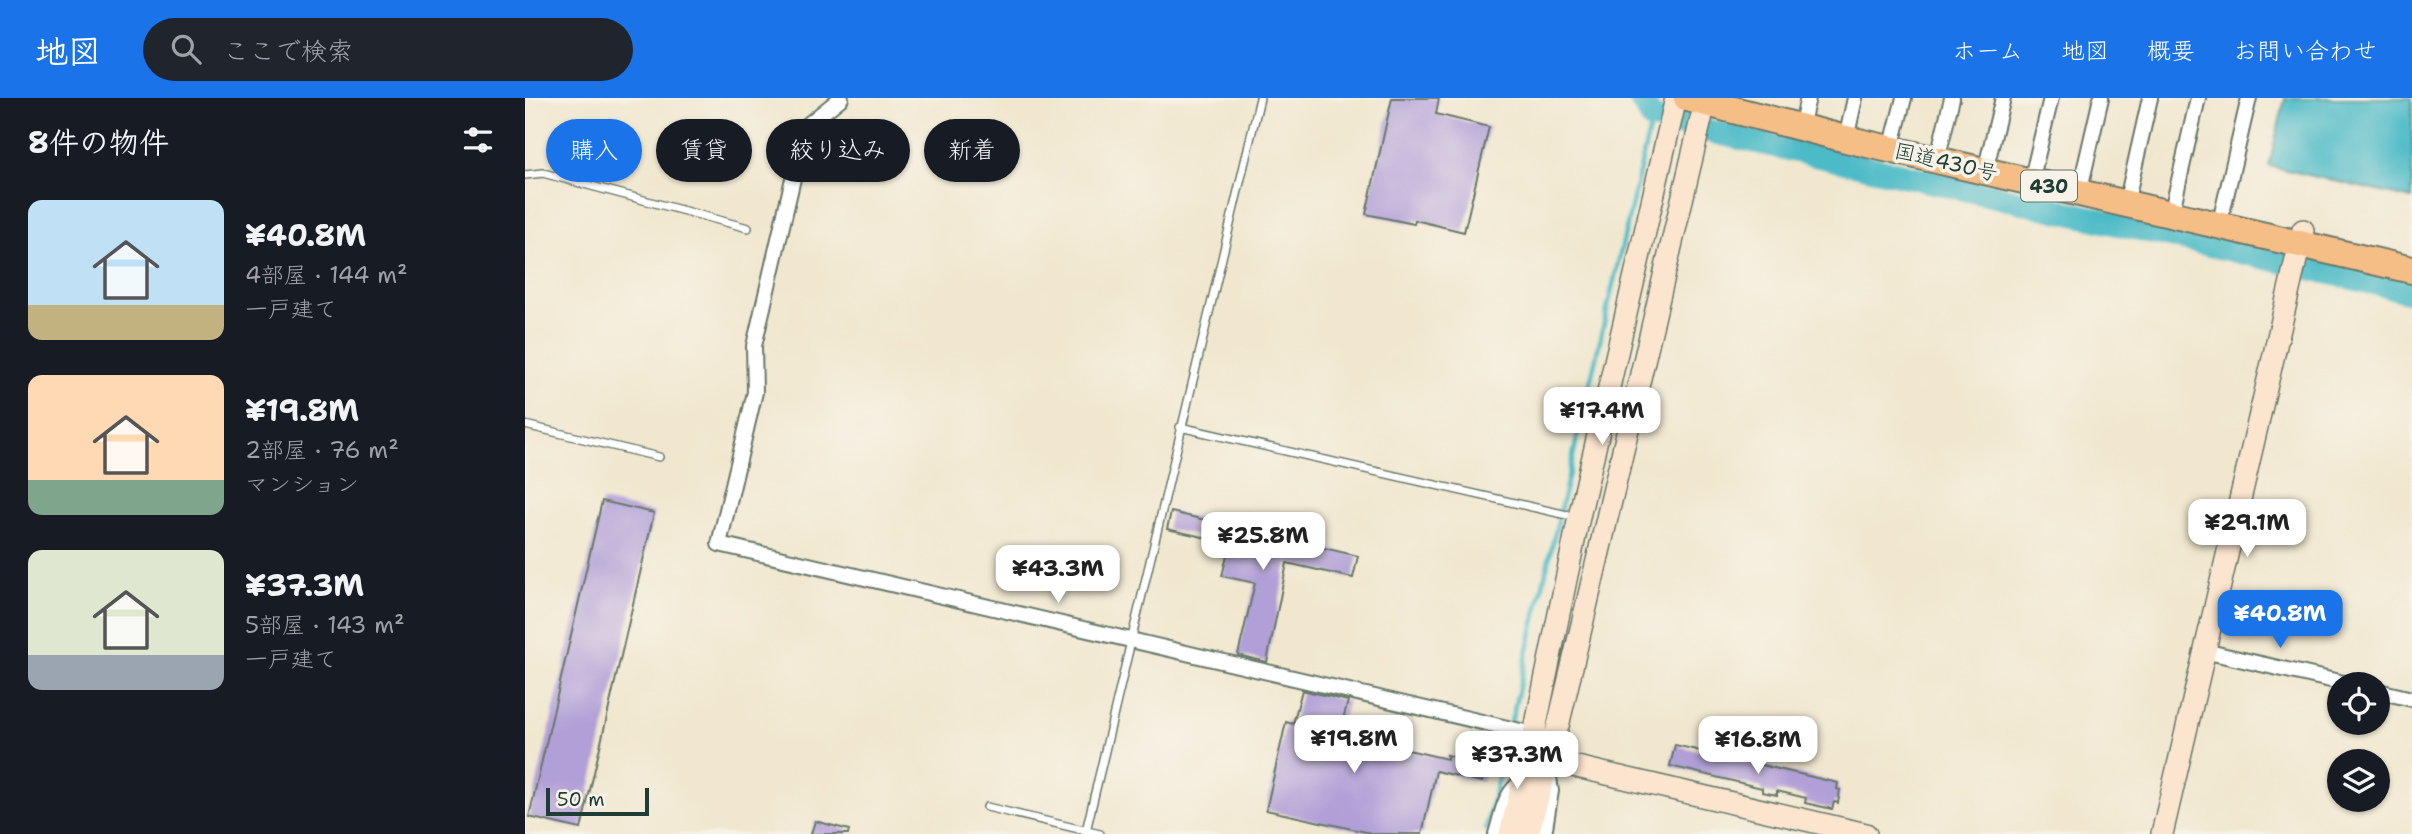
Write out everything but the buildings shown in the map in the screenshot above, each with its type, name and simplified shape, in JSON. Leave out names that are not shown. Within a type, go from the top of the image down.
[{"type":"highway","name":"国道430号","points":[[1688,115],[1752,106],[1804,113],[1847,132],[2220,219],[2297,252],[2412,270]]},
{"type":"highway","name":"国道430号","points":[[2297,252],[2412,256]]},
{"type":"street","points":[[841,98],[805,127],[754,346],[755,392],[719,544],[1527,732]]},
{"type":"street","points":[[1847,132],[1855,98]]},
{"type":"street","points":[[1893,142],[1904,98]]},
{"type":"street","points":[[1938,153],[1952,98]]},
{"type":"street","points":[[1987,164],[2003,98]]},
{"type":"street","points":[[2032,175],[2051,98]]},
{"type":"street","points":[[2080,186],[2101,98]]},
{"type":"street","points":[[2128,197],[2150,98]]},
{"type":"street","points":[[2173,208],[2198,98]]},
{"type":"street","points":[[2220,219],[2249,98]]},
{"type":"street","points":[[1527,732],[1688,115]]},
{"type":"street","points":[[1544,834],[1551,791],[1541,760],[1527,732],[1566,514],[1688,115]]},
{"type":"street","points":[[2162,834],[2297,252]]},
{"type":"street","points":[[2204,651],[2327,679]]},
{"type":"street","points":[[2390,694],[2412,699]]},
{"type":"street","points":[[1496,834],[1508,794],[1541,760]]},
{"type":"street","points":[[1528,834],[1541,760]]},
{"type":"street","points":[[1541,760],[1866,834]]},
{"type":"street","points":[[1510,834],[1523,781]]},
{"type":"lane","points":[[1086,831],[1260,98]]},
{"type":"lane","points":[[525,175],[543,173],[748,228]]},
{"type":"lane","points":[[525,425],[659,457]]},
{"type":"lane","points":[[1180,427],[1566,514]]},
{"type":"lane","points":[[987,807],[1100,834]]},
{"type":"water","points":[[2285,98],[2412,98],[2412,199],[2269,166]]},
{"type":"waterway","points":[[1640,98],[1652,118],[2412,291]]},
{"type":"waterway","points":[[1486,829],[1650,126]]},
{"type":"waterway","points":[[1673,131],[1692,135]]},
{"type":"waterway","points":[[1704,138],[2286,271]]},
{"type":"waterway","points":[[2297,275],[2412,302]]}]
